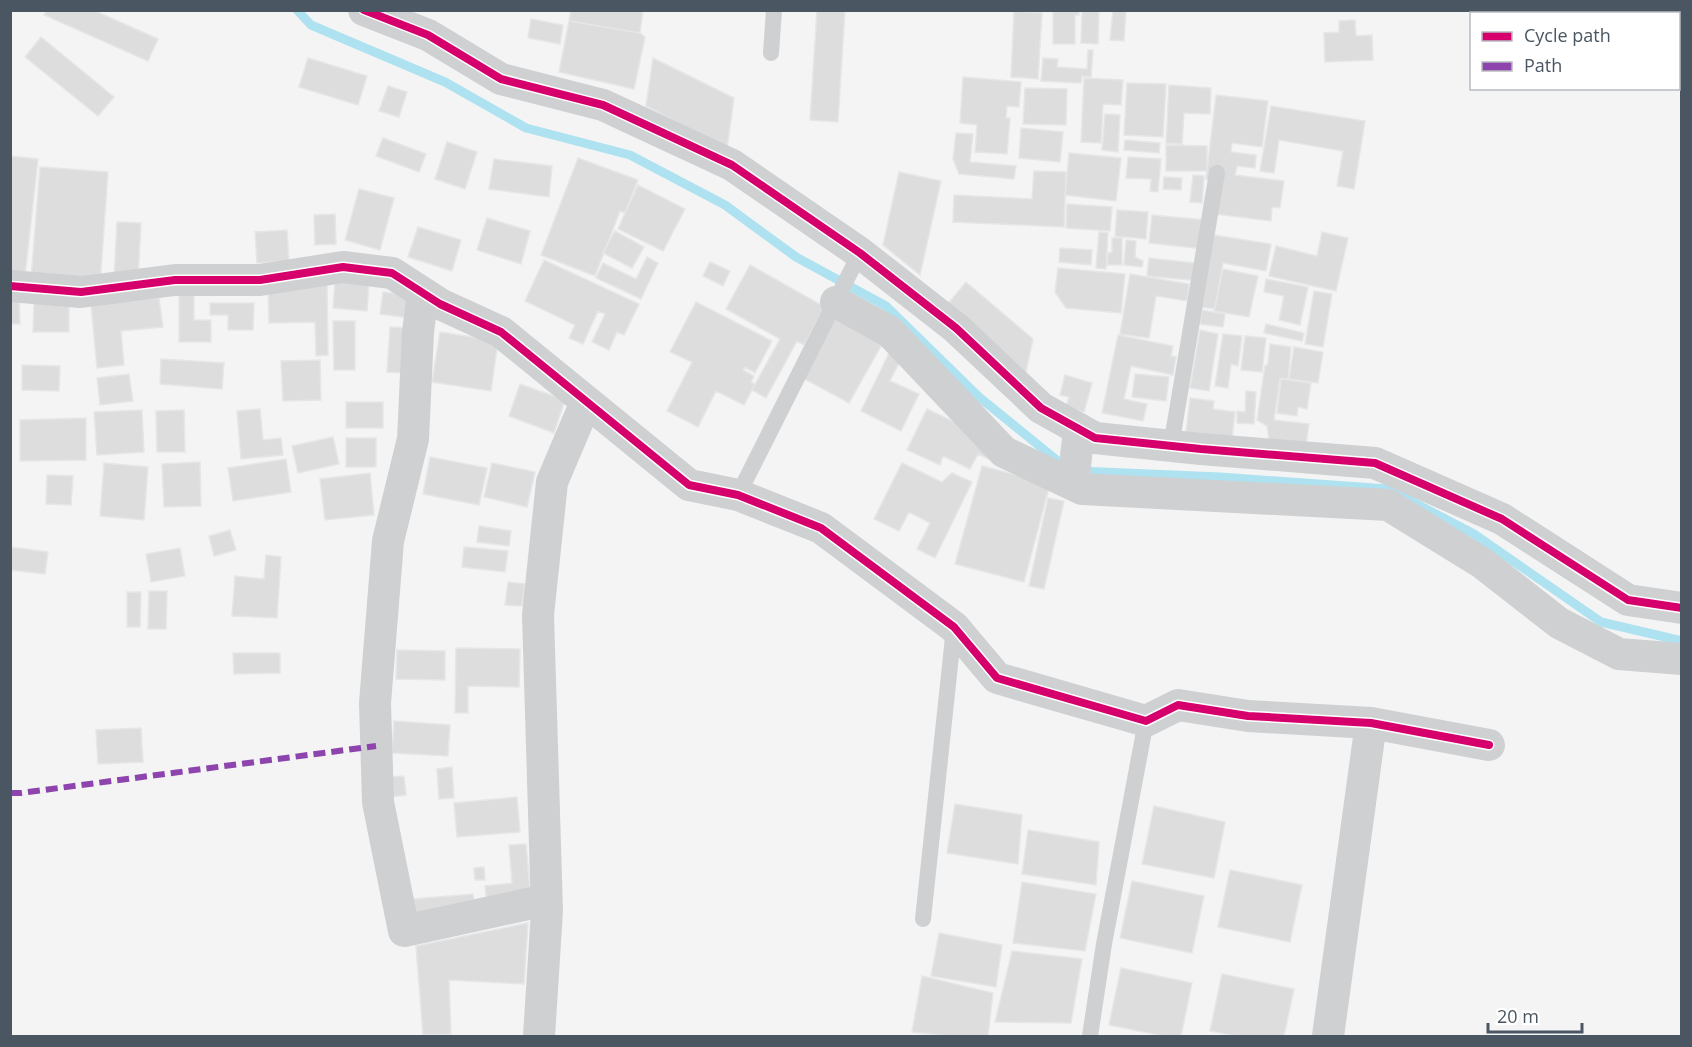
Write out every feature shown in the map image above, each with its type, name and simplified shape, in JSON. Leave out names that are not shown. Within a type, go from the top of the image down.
[{"type":"street","points":[[364,10],[428,34],[501,79],[603,105],[732,165],[857,259],[956,328],[1041,408],[1095,438],[1375,463],[1502,519],[1628,600],[1682,608]]},
{"type":"street","points":[[10,286],[81,292],[175,280],[260,280],[343,267],[392,273],[440,304],[501,332],[688,485],[738,495],[820,528],[954,627],[997,678],[1146,721],[1178,705],[1248,716],[1371,723],[1489,745]]},
{"type":"street","points":[[423,293],[418,332],[413,439],[388,541],[375,703],[378,802],[404,932],[546,900]]},
{"type":"street","points":[[836,302],[890,332],[1004,452],[1073,486],[1082,489],[1388,505],[1482,563],[1559,623],[1620,654],[1682,659]]},
{"type":"street","points":[[539,1036],[546,900],[538,615],[552,482],[586,402]]},
{"type":"street","points":[[1073,486],[1079,429]]},
{"type":"street","points":[[1388,505],[1395,471]]},
{"type":"street","points":[[1328,1036],[1371,723]]},
{"type":"lane","points":[[771,53],[774,10]]},
{"type":"lane","points":[[1171,446],[1217,173]]},
{"type":"lane","points":[[738,495],[857,259]]},
{"type":"lane","points":[[923,919],[954,627]]},
{"type":"lane","points":[[1090,1036],[1104,944],[1146,721]]},
{"type":"building","points":[[47,10],[93,10],[158,39],[148,61],[44,15]]},
{"type":"building","points":[[571,10],[643,10],[640,33],[569,21]]},
{"type":"building","points":[[817,10],[845,10],[838,122],[810,120]]},
{"type":"building","points":[[1053,10],[1079,10],[1079,15],[1075,15],[1075,44],[1053,44]]},
{"type":"building","points":[[1082,10],[1099,10],[1098,44],[1081,43]]},
{"type":"building","points":[[1113,10],[1126,10],[1124,41],[1110,40]]},
{"type":"building","points":[[1014,11],[1042,13],[1038,79],[1011,77]]},
{"type":"building","points":[[531,19],[563,25],[560,44],[528,38]]},
{"type":"building","points":[[1355,20],[1356,36],[1372,35],[1373,60],[1325,62],[1324,33],[1339,32],[1339,21]]},
{"type":"building","points":[[569,21],[640,33],[645,37],[634,89],[559,72]]},
{"type":"building","points":[[41,37],[114,97],[98,116],[25,57]]},
{"type":"building","points":[[1088,50],[1093,50],[1091,77],[1082,76],[1081,83],[1041,81],[1043,58],[1058,59],[1057,67],[1087,69]]},
{"type":"building","points":[[308,58],[367,76],[358,105],[299,87]]},
{"type":"building","points":[[653,58],[734,98],[727,149],[646,106]]},
{"type":"building","points":[[963,77],[1021,82],[1019,107],[1007,106],[1006,118],[1010,118],[1007,154],[975,152],[977,125],[960,123]]},
{"type":"building","points":[[1084,78],[1123,80],[1121,105],[1103,104],[1101,143],[1081,142]]},
{"type":"building","points":[[1127,83],[1166,84],[1163,137],[1124,135]]},
{"type":"building","points":[[1169,85],[1211,88],[1210,114],[1184,113],[1182,144],[1166,143]]},
{"type":"building","points":[[388,86],[407,92],[399,117],[379,111]]},
{"type":"building","points":[[1025,88],[1067,89],[1066,125],[1023,124]]},
{"type":"building","points":[[1216,95],[1268,101],[1262,147],[1232,143],[1231,152],[1256,155],[1255,168],[1237,166],[1235,175],[1284,181],[1280,208],[1272,207],[1271,221],[1215,214],[1220,180],[1206,179]]},
{"type":"building","points":[[1271,106],[1365,121],[1354,189],[1337,186],[1343,151],[1279,140],[1274,173],[1260,171]]},
{"type":"building","points":[[1105,114],[1120,115],[1118,152],[1102,150]]},
{"type":"building","points":[[1021,128],[1063,132],[1060,162],[1019,158]]},
{"type":"building","points":[[956,133],[973,134],[970,162],[1016,166],[1014,179],[959,174],[953,159]]},
{"type":"building","points":[[383,138],[426,154],[419,172],[376,156]]},
{"type":"building","points":[[1125,140],[1160,143],[1159,153],[1124,150]]},
{"type":"building","points":[[447,142],[477,152],[465,189],[435,179]]},
{"type":"building","points":[[1166,145],[1207,146],[1207,171],[1166,171]]},
{"type":"building","points":[[1069,153],[1121,158],[1116,201],[1065,195]]},
{"type":"building","points":[[10,156],[38,159],[25,276],[10,274]]},
{"type":"building","points":[[1128,157],[1161,159],[1158,192],[1150,191],[1151,179],[1126,178]]},
{"type":"building","points":[[578,158],[638,180],[625,213],[620,211],[595,276],[541,255]]},
{"type":"building","points":[[494,159],[552,166],[549,197],[489,189]]},
{"type":"building","points":[[40,167],[108,172],[100,285],[31,279]]},
{"type":"building","points":[[1034,171],[1066,172],[1064,227],[953,222],[954,195],[1032,199]]},
{"type":"building","points":[[899,172],[941,181],[920,275],[883,245]]},
{"type":"building","points":[[1193,175],[1204,176],[1202,203],[1190,202]]},
{"type":"building","points":[[1164,177],[1182,178],[1181,190],[1163,189]]},
{"type":"building","points":[[638,185],[685,209],[663,251],[618,229]]},
{"type":"building","points":[[359,189],[394,198],[380,250],[345,240]]},
{"type":"building","points":[[1067,204],[1112,207],[1110,231],[1066,228]]},
{"type":"building","points":[[1117,210],[1148,212],[1146,239],[1115,236]]},
{"type":"building","points":[[335,214],[336,244],[315,245],[314,215]]},
{"type":"building","points":[[1152,215],[1206,220],[1204,249],[1149,243]]},
{"type":"building","points":[[487,218],[530,231],[521,264],[477,250]]},
{"type":"building","points":[[117,222],[141,223],[138,280],[114,279]]},
{"type":"building","points":[[418,227],[461,240],[452,271],[408,257]]},
{"type":"building","points":[[287,230],[289,261],[257,263],[255,232]]},
{"type":"building","points":[[615,231],[644,247],[632,268],[603,253]]},
{"type":"building","points":[[1099,232],[1108,233],[1106,269],[1096,268]]},
{"type":"building","points":[[1322,232],[1348,238],[1336,291],[1269,276],[1276,246],[1317,256]]},
{"type":"building","points":[[1214,235],[1271,244],[1266,271],[1223,263],[1215,309],[1202,307]]},
{"type":"building","points":[[1112,238],[1122,238],[1122,265],[1107,265],[1108,253],[1112,252]]},
{"type":"building","points":[[1126,240],[1136,241],[1135,257],[1143,261],[1142,267],[1124,265]]},
{"type":"building","points":[[1060,248],[1092,250],[1091,265],[1059,262]]},
{"type":"building","points":[[647,257],[658,263],[641,299],[596,278],[603,263],[636,279]]},
{"type":"building","points":[[1149,258],[1203,264],[1201,281],[1147,276]]},
{"type":"building","points":[[544,260],[639,304],[624,335],[617,332],[609,350],[592,342],[605,314],[598,311],[583,344],[569,338],[575,325],[525,301]]},
{"type":"building","points":[[710,262],[730,271],[723,286],[703,276]]},
{"type":"building","points":[[750,265],[825,307],[804,345],[797,341],[766,398],[752,390],[780,339],[726,309]]},
{"type":"building","points":[[1058,268],[1125,274],[1121,313],[1066,308],[1055,292]]},
{"type":"building","points":[[1223,269],[1258,276],[1249,317],[1214,311]]},
{"type":"building","points":[[1130,274],[1189,284],[1187,301],[1156,296],[1149,338],[1120,334]]},
{"type":"building","points":[[1266,279],[1308,287],[1300,325],[1279,320],[1284,296],[1264,292]]},
{"type":"building","points":[[335,282],[369,284],[367,311],[333,308]]},
{"type":"building","points":[[966,282],[1033,339],[1026,372],[946,306]]},
{"type":"building","points":[[327,284],[328,355],[316,356],[315,322],[269,323],[268,286]]},
{"type":"building","points":[[179,290],[194,290],[194,320],[211,320],[211,342],[179,342]]},
{"type":"building","points":[[1314,291],[1332,294],[1323,347],[1305,344]]},
{"type":"building","points":[[383,292],[413,296],[410,318],[380,314]]},
{"type":"building","points":[[10,295],[19,295],[20,324],[10,324]]},
{"type":"building","points":[[159,298],[163,327],[121,331],[124,365],[97,368],[91,305]]},
{"type":"building","points":[[696,302],[772,341],[755,373],[745,367],[743,370],[754,376],[751,382],[755,384],[744,405],[716,391],[698,427],[667,411],[692,362],[670,352]]},
{"type":"building","points":[[34,303],[69,303],[69,332],[33,332]]},
{"type":"building","points":[[210,303],[254,303],[253,330],[228,330],[228,315],[210,315]]},
{"type":"building","points":[[1202,310],[1225,314],[1223,327],[1200,324]]},
{"type":"building","points":[[835,311],[885,339],[849,403],[799,376]]},
{"type":"building","points":[[333,321],[355,321],[355,370],[334,370]]},
{"type":"building","points":[[1266,324],[1304,333],[1302,341],[1264,333]]},
{"type":"building","points":[[390,327],[409,328],[405,373],[387,372]]},
{"type":"building","points":[[1200,330],[1218,334],[1209,391],[1190,388]]},
{"type":"building","points":[[440,332],[498,341],[491,391],[432,382]]},
{"type":"building","points":[[1223,334],[1242,336],[1238,366],[1231,364],[1228,388],[1215,386]]},
{"type":"building","points":[[1118,335],[1173,346],[1171,356],[1176,357],[1173,375],[1131,366],[1124,399],[1147,404],[1143,421],[1102,413]]},
{"type":"building","points":[[1245,336],[1266,338],[1262,372],[1241,370]]},
{"type":"building","points":[[1270,344],[1291,347],[1288,379],[1280,378],[1274,420],[1309,424],[1306,444],[1269,439],[1267,426],[1257,420]]},
{"type":"building","points":[[1294,347],[1323,352],[1318,383],[1289,379]]},
{"type":"building","points":[[890,351],[902,357],[890,381],[919,394],[901,431],[861,411]]},
{"type":"building","points":[[161,359],[224,363],[222,389],[160,384]]},
{"type":"building","points":[[320,360],[321,400],[283,401],[281,361]]},
{"type":"building","points":[[22,365],[60,366],[59,391],[22,390]]},
{"type":"building","points":[[129,374],[133,401],[100,405],[97,378]]},
{"type":"building","points":[[1135,374],[1169,377],[1166,401],[1132,397]]},
{"type":"building","points":[[1065,375],[1092,383],[1084,412],[1066,407],[1069,397],[1060,395]]},
{"type":"building","points":[[1281,379],[1311,383],[1307,409],[1298,407],[1297,416],[1277,413]]},
{"type":"building","points":[[520,384],[565,400],[554,433],[509,416]]},
{"type":"building","points":[[1246,391],[1256,392],[1254,424],[1237,423],[1237,411],[1245,412]]},
{"type":"building","points":[[1190,398],[1214,401],[1213,409],[1235,412],[1232,439],[1186,433]]},
{"type":"building","points":[[346,402],[383,402],[383,428],[346,428]]},
{"type":"building","points":[[260,409],[263,440],[281,438],[283,455],[241,459],[237,411]]},
{"type":"building","points":[[927,409],[1039,462],[1032,479],[978,454],[970,469],[943,456],[940,465],[907,450]]},
{"type":"building","points":[[142,410],[144,452],[97,455],[94,412]]},
{"type":"building","points":[[184,410],[185,452],[157,452],[156,411]]},
{"type":"building","points":[[86,418],[86,460],[20,461],[20,420]]},
{"type":"building","points":[[333,437],[339,464],[298,473],[292,446]]},
{"type":"building","points":[[346,438],[376,438],[376,467],[346,467]]},
{"type":"building","points":[[430,457],[487,468],[479,505],[423,494]]},
{"type":"building","points":[[286,459],[291,492],[233,501],[228,468]]},
{"type":"building","points":[[200,462],[201,506],[164,507],[162,464]]},
{"type":"building","points":[[104,463],[148,467],[144,520],[100,516]]},
{"type":"building","points":[[492,463],[535,472],[527,507],[484,497]]},
{"type":"building","points":[[902,463],[942,482],[952,473],[972,482],[935,558],[917,549],[930,523],[909,512],[899,531],[874,519]]},
{"type":"building","points":[[982,466],[1050,484],[1024,582],[955,564]]},
{"type":"building","points":[[370,473],[374,515],[325,520],[320,479]]},
{"type":"building","points":[[47,475],[73,476],[71,505],[46,504]]},
{"type":"building","points":[[1048,498],[1064,501],[1044,589],[1029,586]]},
{"type":"building","points":[[479,526],[511,531],[509,546],[477,542]]},
{"type":"building","points":[[230,530],[236,550],[214,556],[209,536]]},
{"type":"building","points":[[10,547],[48,552],[45,574],[10,570]]},
{"type":"building","points":[[464,547],[508,551],[505,572],[462,567]]},
{"type":"building","points":[[180,548],[185,576],[151,582],[146,554]]},
{"type":"building","points":[[266,555],[281,557],[277,618],[232,616],[235,576],[264,579]]},
{"type":"building","points":[[508,582],[525,584],[522,606],[505,605]]},
{"type":"building","points":[[149,591],[167,591],[166,629],[148,629]]},
{"type":"building","points":[[127,592],[141,592],[140,627],[127,627]]},
{"type":"building","points":[[456,648],[520,649],[519,687],[468,686],[468,713],[455,713]]},
{"type":"building","points":[[397,650],[445,651],[445,680],[396,679]]},
{"type":"building","points":[[233,653],[280,653],[280,673],[234,674]]},
{"type":"building","points":[[394,721],[450,725],[448,756],[392,753]]},
{"type":"building","points":[[141,728],[143,762],[98,764],[96,730]]},
{"type":"building","points":[[452,767],[454,798],[439,799],[437,769]]},
{"type":"building","points":[[404,776],[406,795],[392,797],[390,777]]},
{"type":"building","points":[[517,797],[520,832],[457,837],[454,803]]},
{"type":"building","points":[[955,804],[1022,815],[1018,864],[947,853]]},
{"type":"building","points":[[1154,806],[1225,822],[1214,878],[1142,864]]},
{"type":"building","points":[[1028,830],[1099,842],[1096,885],[1022,874]]},
{"type":"building","points":[[526,844],[531,900],[487,903],[485,886],[512,883],[509,845]]},
{"type":"building","points":[[484,867],[485,880],[475,880],[474,868]]},
{"type":"building","points":[[1230,870],[1302,885],[1290,942],[1218,927]]},
{"type":"building","points":[[1132,881],[1204,896],[1192,953],[1120,938]]},
{"type":"building","points":[[1022,882],[1096,894],[1085,951],[1013,943]]},
{"type":"building","points":[[473,894],[475,909],[415,914],[413,899]]},
{"type":"building","points":[[528,923],[524,984],[449,980],[451,1034],[423,1035],[416,946]]},
{"type":"building","points":[[939,933],[1002,945],[996,987],[931,976]]},
{"type":"building","points":[[1012,951],[1082,959],[1071,1023],[995,1022]]},
{"type":"building","points":[[1121,968],[1192,983],[1181,1036],[1163,1036],[1109,1025]]},
{"type":"building","points":[[1222,974],[1294,989],[1284,1036],[1236,1036],[1210,1031]]},
{"type":"building","points":[[922,976],[993,993],[988,1036],[947,1036],[912,1032]]},
{"type":"waterway","points":[[297,10],[311,25],[445,82],[526,128],[630,155],[725,205],[796,257],[886,306],[979,397],[1064,466]]},
{"type":"waterway","points":[[1079,471],[1220,477],[1388,489],[1474,534],[1601,622],[1682,641]]},
{"type":"marked path","points":[[10,793],[376,746]]},
{"type":"cycle path","points":[[364,10],[428,35],[501,79],[603,105],[732,165],[860,253],[956,328],[1041,408],[1095,438],[1375,463],[1502,519],[1628,600],[1682,608]]},
{"type":"cycle path","points":[[10,286],[81,292],[175,280],[260,280],[343,267],[392,273],[440,304],[501,332],[689,485],[738,495],[821,528],[954,627],[997,678],[1146,721],[1178,705],[1248,716],[1371,723],[1489,745]]}]
